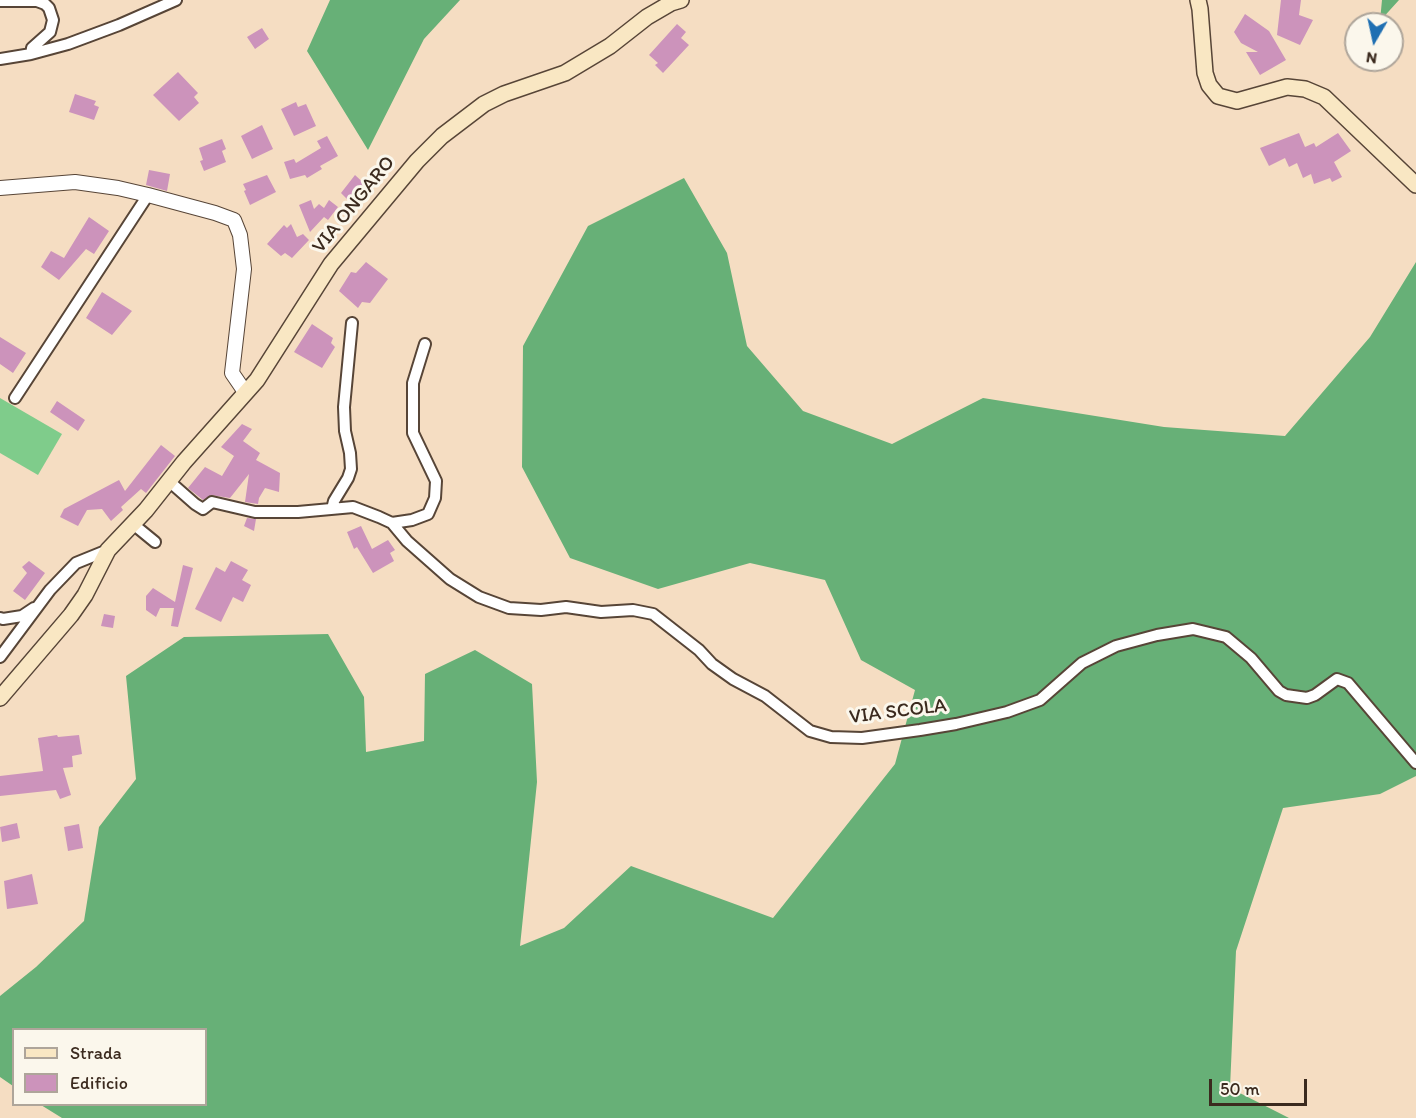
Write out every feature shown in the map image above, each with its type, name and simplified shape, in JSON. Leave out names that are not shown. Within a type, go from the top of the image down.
[{"type":"main road","name":"VIA ONGARO","points":[[0,698],[71,615],[85,595],[108,550],[170,482],[257,380],[331,264],[417,161],[442,136],[484,104],[504,94],[566,73],[610,46],[647,17],[681,0]]},
{"type":"main road","points":[[1198,0],[1205,73],[1209,85],[1218,96],[1237,101],[1287,87],[1305,88],[1324,97],[1416,185]]},
{"type":"street","points":[[0,59],[68,44],[176,0]]},
{"type":"street","points":[[0,1],[37,1],[49,8],[53,20],[50,32],[32,48],[31,54]]},
{"type":"street","points":[[0,188],[75,182],[148,195],[234,220],[240,235],[244,269],[232,373],[245,392]]},
{"type":"street","points":[[15,398],[148,195]]},
{"type":"street","points":[[332,509],[351,469],[344,407],[352,323]]},
{"type":"street","points":[[392,523],[412,520],[428,514],[435,498],[436,481],[413,433],[413,383],[425,344]]},
{"type":"street","name":"VIA SCOLA","points":[[170,482],[195,504],[203,508],[212,501],[255,512],[298,512],[353,507],[392,523],[407,541],[450,579],[479,597],[509,608],[541,610],[566,607],[601,612],[633,610],[653,614],[733,679],[765,696],[810,731],[831,737],[862,738],[920,730],[1007,712],[1040,700],[1082,663],[1116,646],[1192,628],[1226,637],[1251,658],[1279,691],[1286,695],[1307,698],[1337,680],[1348,683],[1416,764]]},
{"type":"street","points":[[133,524],[155,542]]},
{"type":"street","points":[[0,657],[50,590],[75,563],[108,550]]},
{"type":"street","points":[[0,618],[22,616],[39,605]]},
{"type":"green space","points":[[330,0],[460,0],[424,39],[368,150],[307,51]]},
{"type":"green space","points":[[1382,0],[1399,0],[1388,12],[1381,12]]},
{"type":"green space","points":[[684,178],[727,253],[747,346],[803,411],[892,444],[983,398],[1164,427],[1285,436],[1370,337],[1416,262],[1416,776],[1380,794],[1283,808],[1236,951],[1230,1088],[1289,1118],[62,1118],[43,1106],[207,1106],[207,1028],[12,1028],[12,1085],[0,1077],[0,996],[36,967],[84,921],[99,827],[136,779],[126,676],[184,637],[328,634],[364,697],[366,752],[424,741],[425,674],[475,650],[532,684],[537,782],[520,946],[564,928],[631,866],[773,918],[895,764],[915,690],[861,660],[825,580],[750,563],[658,589],[570,558],[522,467],[523,346],[588,226]]},
{"type":"green space","points":[[0,398],[62,434],[38,475],[0,453]]},
{"type":"building","points":[[1281,0],[1301,0],[1299,15],[1313,20],[1300,45],[1277,35]]},
{"type":"building","points":[[1245,14],[1269,31],[1286,60],[1260,75],[1246,52],[1258,52],[1241,43],[1234,32]]},
{"type":"building","points":[[677,24],[686,32],[681,38],[689,45],[663,73],[655,65],[658,63],[649,55]]},
{"type":"building","points":[[262,28],[269,39],[255,49],[247,37]]},
{"type":"building","points":[[178,72],[198,93],[194,97],[199,103],[179,121],[153,95]]},
{"type":"building","points":[[75,94],[96,101],[94,105],[99,107],[94,120],[69,112]]},
{"type":"building","points":[[296,102],[298,107],[306,104],[316,126],[294,136],[281,109]]},
{"type":"building","points":[[262,125],[273,149],[252,159],[241,136]]},
{"type":"building","points":[[1299,133],[1305,147],[1314,143],[1316,147],[1338,133],[1351,151],[1334,162],[1342,177],[1332,182],[1330,178],[1314,184],[1311,174],[1303,178],[1297,163],[1289,167],[1285,158],[1269,166],[1260,148]]},
{"type":"building","points":[[327,136],[338,156],[320,166],[322,169],[307,178],[305,175],[290,179],[284,162],[294,159],[296,163],[321,148],[317,141]]},
{"type":"building","points":[[222,139],[226,149],[222,151],[226,162],[204,171],[199,148]]},
{"type":"building","points":[[149,170],[170,174],[167,191],[146,185]]},
{"type":"building","points":[[267,175],[276,192],[250,205],[243,184]]},
{"type":"building","points":[[355,175],[369,188],[354,206],[341,193]]},
{"type":"building","points":[[311,200],[314,209],[319,204],[324,208],[329,200],[338,207],[328,220],[324,217],[310,232],[299,205]]},
{"type":"building","points":[[89,217],[109,231],[94,254],[86,249],[59,280],[41,267],[51,251],[64,258]]},
{"type":"building","points":[[291,224],[297,237],[303,234],[309,240],[292,258],[285,253],[281,256],[267,244],[284,225],[287,228]]},
{"type":"building","points":[[366,262],[388,279],[370,303],[362,302],[358,308],[339,291],[351,272],[356,273]]},
{"type":"building","points":[[102,292],[132,311],[112,335],[86,318]]},
{"type":"building","points":[[312,324],[333,338],[331,343],[335,347],[322,368],[294,352]]},
{"type":"building","points":[[0,337],[26,353],[13,373],[0,364]]},
{"type":"building","points":[[57,401],[85,420],[78,431],[50,412]]},
{"type":"building","points":[[242,424],[252,429],[243,441],[260,453],[256,460],[280,473],[279,492],[265,488],[258,504],[245,502],[249,474],[230,498],[211,495],[203,500],[188,488],[205,467],[222,476],[234,456],[221,447]]},
{"type":"building","points":[[161,445],[175,456],[146,493],[141,489],[121,507],[123,510],[111,521],[102,509],[87,510],[78,526],[60,517],[64,509],[119,480],[125,491]]},
{"type":"building","points":[[247,518],[256,519],[254,531],[244,526]]},
{"type":"building","points":[[361,526],[372,549],[388,540],[395,550],[390,553],[394,561],[373,573],[357,547],[354,549],[347,532]]},
{"type":"building","points":[[29,561],[45,573],[25,600],[13,591],[27,573],[22,567]]},
{"type":"building","points":[[231,561],[248,570],[242,580],[251,585],[243,602],[233,597],[221,622],[195,609],[216,567],[225,572]]},
{"type":"building","points":[[183,565],[193,568],[178,627],[171,626],[174,608],[160,608],[156,617],[146,610],[146,596],[153,588],[175,602]]},
{"type":"building","points":[[104,614],[115,616],[113,628],[101,626]]},
{"type":"building","points":[[57,735],[58,737],[79,735],[82,754],[72,756],[73,767],[63,768],[71,795],[60,799],[56,790],[0,796],[0,776],[43,771],[38,738]]},
{"type":"building","points":[[17,823],[20,838],[2,842],[0,827]]},
{"type":"building","points":[[79,824],[83,848],[68,851],[64,827]]},
{"type":"building","points":[[32,874],[38,904],[7,909],[4,881]]}]
